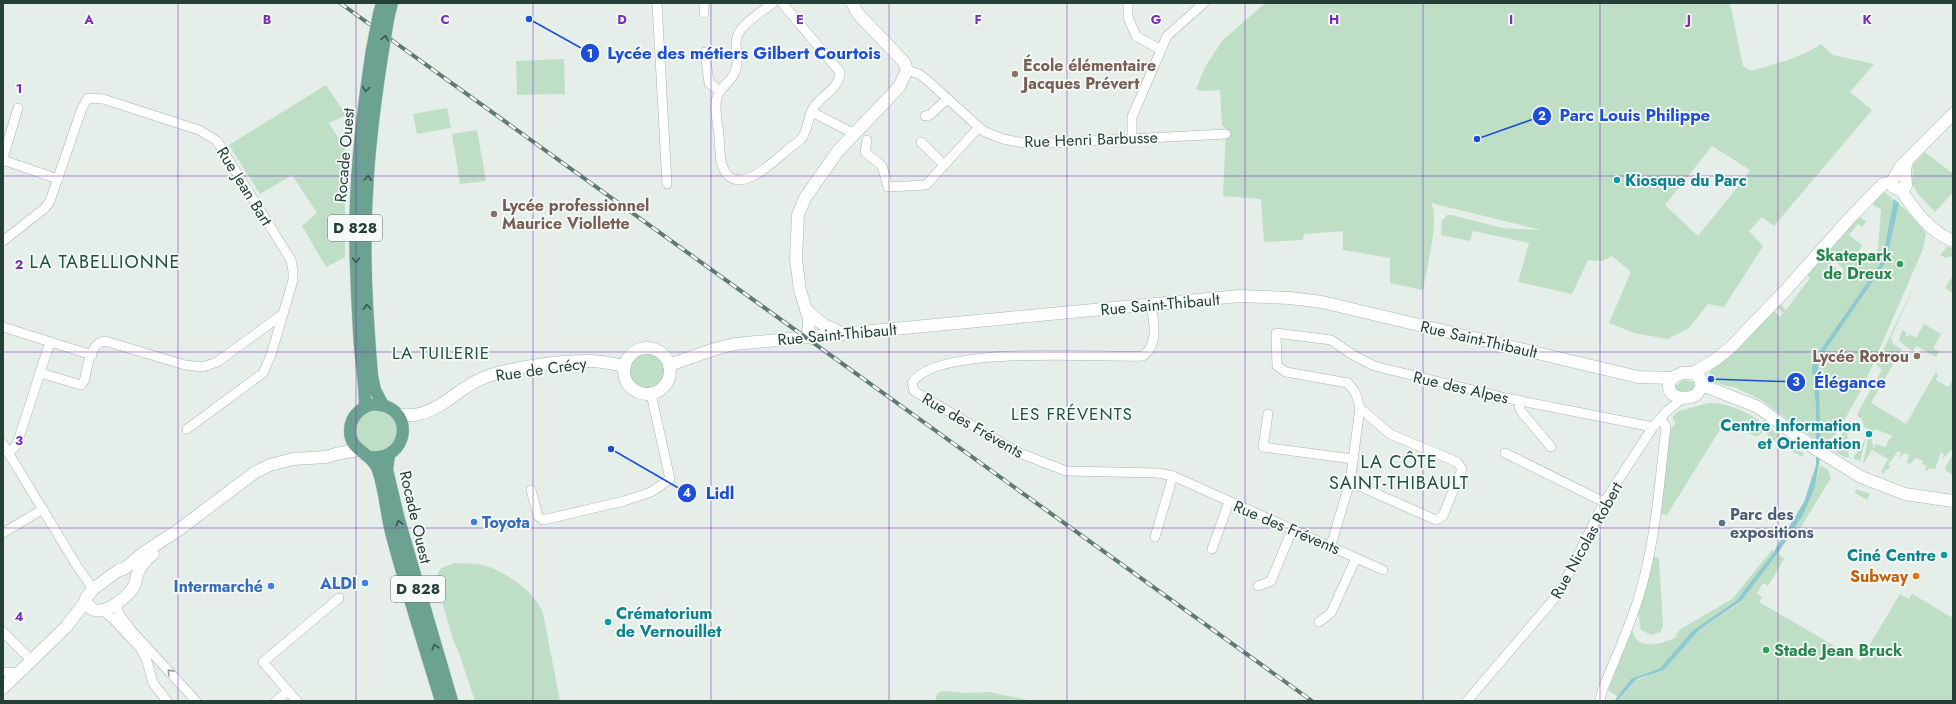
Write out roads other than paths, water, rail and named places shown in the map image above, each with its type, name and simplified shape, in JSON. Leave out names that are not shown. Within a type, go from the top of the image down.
[{"type":"main road","name":"Rocade Ouest","points":[[365,407],[365,390],[357,296],[355,224],[361,131],[377,53],[383,12],[392,3]]},
{"type":"main road","points":[[808,337],[808,315],[800,290],[796,259],[798,215],[805,198],[838,151],[899,87],[907,70],[904,62],[858,14],[852,3]]},
{"type":"main road","name":"Rocade Ouest","points":[[377,53],[367,193],[365,255],[372,376],[375,390],[383,405]]},
{"type":"main road","points":[[1899,183],[1907,160],[1953,114]]},
{"type":"main road","points":[[1953,236],[1942,230],[1923,212],[1899,183],[1887,182],[1880,187],[1839,228],[1770,307],[1731,347],[1715,360],[1699,382],[1694,397],[1674,390],[1682,374],[1699,382],[1729,396],[1758,406],[1801,439],[1852,472],[1882,486],[1917,496],[1953,502]]},
{"type":"main road","points":[[1899,183],[1914,208],[1938,233],[1953,241]]},
{"type":"main road","name":"Rue Saint-Thibault","points":[[669,365],[728,345],[1240,296],[1290,298],[1322,302],[1646,378],[1674,390]]},
{"type":"main road","points":[[808,315],[824,325],[844,334]]},
{"type":"main road","points":[[808,315],[826,336]]},
{"type":"main road","points":[[649,348],[662,353],[669,365],[670,371],[667,384],[663,388],[651,394],[645,394],[633,389],[626,378],[625,366],[633,354],[642,349],[649,348]]},
{"type":"main road","name":"Rue de Crécy","points":[[403,430],[418,415],[433,408],[471,383],[484,377],[510,371],[573,361],[591,361],[625,366]]},
{"type":"main road","points":[[371,457],[358,450],[350,436],[351,421],[357,413],[365,407],[375,404],[383,405],[393,410],[398,415],[403,430]]},
{"type":"main road","name":"Rue de Crécy","points":[[398,415],[418,415]]},
{"type":"main road","name":"Rocade Ouest","points":[[371,457],[380,457],[389,454],[399,444],[403,430]]},
{"type":"main road","points":[[336,454],[350,436]]},
{"type":"main road","points":[[124,569],[143,553],[177,531],[254,473],[293,459],[326,457],[358,450]]},
{"type":"main road","name":"Rocade Ouest","points":[[389,454],[387,470],[398,520],[452,701]]},
{"type":"main road","name":"Rocade Ouest","points":[[371,457],[378,469],[391,531],[441,701]]},
{"type":"main road","points":[[3,688],[66,627],[95,608],[116,603],[132,589],[142,565],[177,531]]},
{"type":"main road","points":[[95,608],[86,598],[93,589],[119,570],[129,569],[136,577]]},
{"type":"street","points":[[657,3],[668,184]]},
{"type":"street","points":[[704,3],[704,13]]},
{"type":"street","points":[[773,3],[743,27],[737,36],[737,67],[734,75],[720,91],[717,97],[722,164],[727,174],[733,178],[742,179],[752,177],[765,169],[802,137],[815,105],[837,84],[840,78],[840,72],[786,5]]},
{"type":"street","points":[[1132,138],[1132,117],[1167,36],[1204,3]]},
{"type":"street","points":[[1131,4],[1128,17],[1136,36],[1161,50]]},
{"type":"street","points":[[705,52],[709,83],[720,91]]},
{"type":"street","name":"Rue Henri Barbusse","points":[[907,70],[919,74],[983,131],[1003,139],[1029,144],[1226,134]]},
{"type":"street","name":"Rue Jean Bart","points":[[3,241],[45,208],[50,201],[82,108],[88,98],[103,99],[206,133],[217,141],[291,260],[293,276],[271,355],[263,373],[187,429]]},
{"type":"street","points":[[925,116],[930,115],[947,99]]},
{"type":"street","points":[[18,108],[3,159],[58,179]]},
{"type":"street","points":[[812,112],[855,134]]},
{"type":"street","points":[[868,140],[865,152],[882,166],[888,187],[926,185],[979,127]]},
{"type":"street","points":[[920,142],[944,165]]},
{"type":"street","name":"Rue des Frévents","points":[[1151,305],[1154,342],[1149,352],[1143,356],[1040,355],[980,358],[951,362],[916,377],[912,383],[914,391],[1017,452],[1066,471],[1158,473],[1173,476],[1292,530],[1331,545],[1383,570]]},
{"type":"street","points":[[40,373],[81,384],[84,381],[96,344],[105,341],[185,366],[202,367],[217,362],[283,314]]},
{"type":"street","points":[[3,327],[92,355]]},
{"type":"street","name":"Rue des Alpes","points":[[1360,408],[1356,394],[1348,383],[1286,372],[1277,366],[1276,333],[1331,340],[1353,355],[1374,366],[1519,400],[1653,427]]},
{"type":"street","points":[[9,453],[17,444],[50,342]]},
{"type":"street","name":"Rue Nicolas Robert","points":[[1468,701],[1560,592],[1604,502],[1653,427],[1667,411],[1674,390]]},
{"type":"street","points":[[531,490],[538,516],[543,520],[624,501],[651,492],[670,480],[651,394]]},
{"type":"street","points":[[1519,400],[1520,410],[1551,447]]},
{"type":"street","points":[[1331,545],[1350,482],[1360,408]]},
{"type":"street","points":[[1350,482],[1436,520],[1443,516],[1462,469],[1457,462],[1390,434],[1360,408]]},
{"type":"street","points":[[1268,414],[1263,447],[1353,459]]},
{"type":"street","points":[[1600,701],[1602,691],[1631,620],[1645,575],[1652,541],[1666,427],[1661,419]]},
{"type":"street","points":[[3,444],[93,589]]},
{"type":"street","points":[[1505,453],[1604,502]]},
{"type":"street","points":[[1155,537],[1173,476]]},
{"type":"street","points":[[1212,549],[1229,502]]},
{"type":"street","points":[[3,533],[43,509]]},
{"type":"street","points":[[1258,586],[1270,580],[1292,530]]},
{"type":"street","points":[[1320,622],[1330,613],[1356,558]]},
{"type":"street","points":[[297,701],[263,662],[338,598]]},
{"type":"street","points":[[116,603],[118,614],[196,701]]},
{"type":"street","points":[[95,608],[113,619],[140,648],[146,658],[153,683],[167,701]]},
{"type":"street","points":[[3,632],[31,660]]},
{"type":"street","points":[[148,666],[159,660]]},
{"type":"street","points":[[3,672],[19,673]]},
{"type":"street","points":[[276,701],[288,691]]},
{"type":"water","points":[[1894,199],[1899,203],[1886,262],[1818,361],[1821,452],[1815,487],[1803,515],[1778,553],[1741,601],[1699,630],[1664,670],[1637,679],[1617,701],[1615,700],[1631,679],[1660,668],[1692,631],[1736,601],[1773,553],[1804,502],[1816,465],[1816,405],[1812,369],[1813,361],[1882,261]]},
{"type":"railway","points":[[340,3],[1312,701]]},
{"type":"place","name":"Lycée des métiers Gilbert Courtois","points":[[529,19]]},
{"type":"place","name":"École élémentaire Jacques Prévert","points":[[1015,74]]},
{"type":"place","name":"Parc Louis Philippe","points":[[1477,139]]},
{"type":"place","name":"Kiosque du Parc","points":[[1617,180]]},
{"type":"place","name":"Lycée professionnel Maurice Viollette","points":[[494,214]]},
{"type":"place","name":"Skatepark de Dreux","points":[[1900,264]]},
{"type":"place","name":"Lycée Rotrou","points":[[1917,356]]},
{"type":"place","name":"Élégance","points":[[1711,379]]},
{"type":"place","name":"Centre Information et Orientation","points":[[1869,434]]},
{"type":"place","name":"Lidl","points":[[611,449]]},
{"type":"place","name":"Toyota","points":[[474,522]]},
{"type":"place","name":"Parc des expositions","points":[[1722,523]]},
{"type":"place","name":"Ciné Centre","points":[[1944,555]]},
{"type":"place","name":"Subway","points":[[1916,576]]},
{"type":"place","name":"ALDI","points":[[365,583]]},
{"type":"place","name":"Intermarché","points":[[271,586]]},
{"type":"place","name":"Crématorium de Vernouillet","points":[[608,622]]},
{"type":"place","name":"Stade Jean Bruck","points":[[1766,650]]},
{"type":"district","name":"LA TABELLIONNE","points":[[105,262]]},
{"type":"district","name":"LA TUILERIE","points":[[441,353]]},
{"type":"district","name":"LES FRÉVENTS","points":[[1072,414]]},
{"type":"district","name":"LA CÔTE SAINT-THIBAULT","points":[[1399,472]]}]
